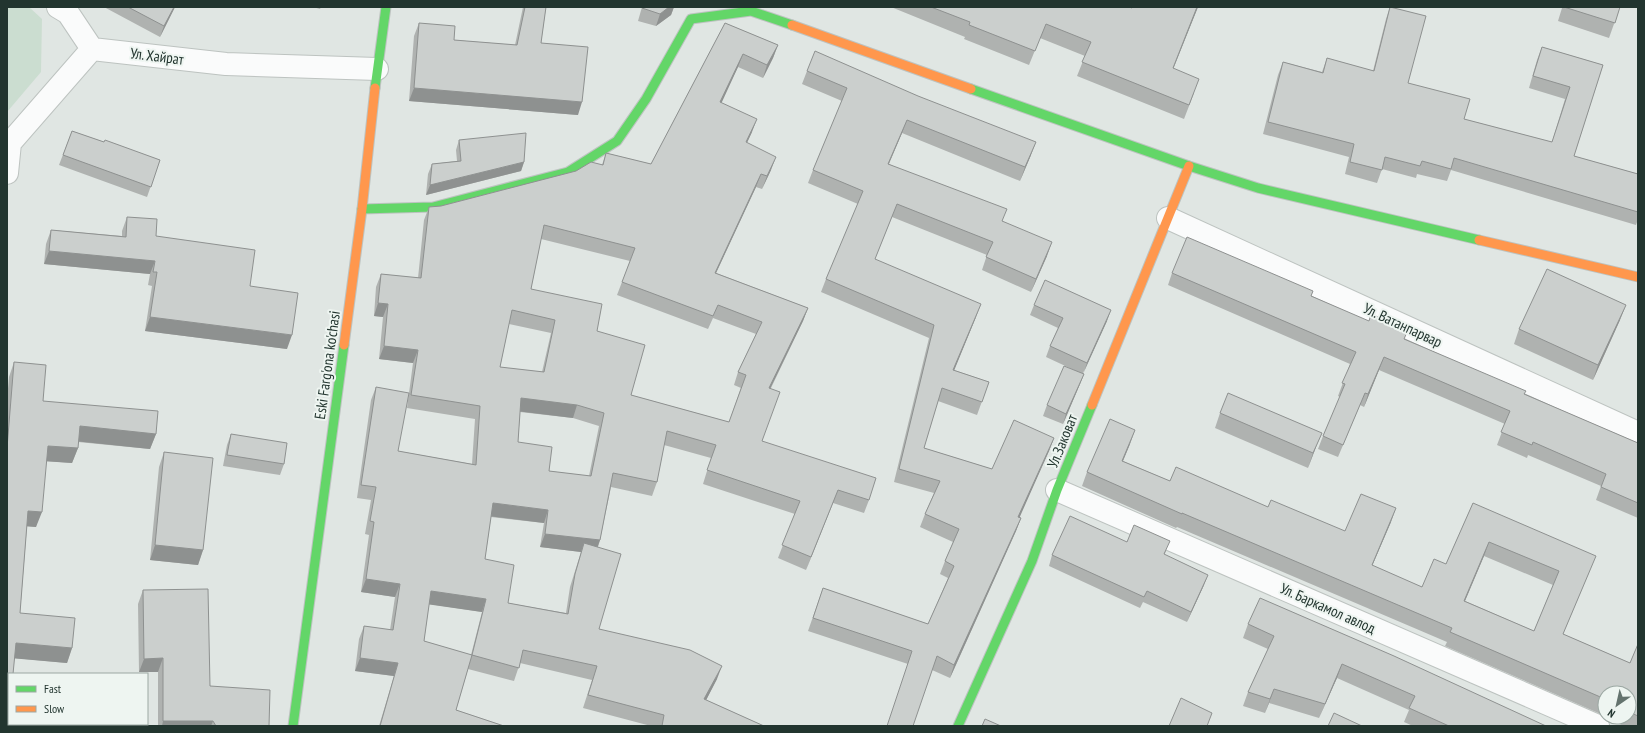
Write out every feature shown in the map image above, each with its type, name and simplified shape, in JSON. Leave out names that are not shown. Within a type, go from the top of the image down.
[{"type":"street","points":[[7,172],[10,143],[92,49],[68,13],[58,7]]},
{"type":"street","name":"Eski Farg'ona ko'chasi","points":[[293,726],[362,209],[377,70],[386,7]]},
{"type":"street","points":[[362,209],[433,207],[568,172],[617,142],[646,99],[691,18],[752,11],[1189,166],[1258,188],[1638,277]]},
{"type":"street","name":"Ул. Хайрат","points":[[92,49],[226,64],[377,70]]},
{"type":"street","name":"Ул.Заковат","points":[[958,726],[1032,561],[1057,490],[1189,166]]},
{"type":"street","name":"Ул. Ватанпарвар","points":[[1168,218],[1638,433]]},
{"type":"street","name":"Ул. Баркамол авлод","points":[[1057,490],[1598,726]]},
{"type":"green space","points":[[7,7],[29,7],[42,19],[41,72],[7,112]]},
{"type":"building","points":[[128,7],[174,7],[164,26]]},
{"type":"building","points":[[525,7],[546,7],[541,43],[588,47],[582,102],[414,88],[419,23],[455,26],[454,40],[517,45]]},
{"type":"building","points":[[669,7],[660,14],[642,8]]},
{"type":"building","points":[[931,7],[1197,7],[1173,68],[1199,79],[1189,105],[1082,62],[1091,42],[1046,24],[1035,51],[969,25],[970,22]]},
{"type":"building","points":[[1390,7],[1426,16],[1408,83],[1470,99],[1464,119],[1552,142],[1570,87],[1533,76],[1542,47],[1603,65],[1574,156],[1638,174],[1638,212],[1454,158],[1451,169],[1422,161],[1420,166],[1385,157],[1382,170],[1350,162],[1354,144],[1268,122],[1283,62],[1323,73],[1327,58],[1374,71]]},
{"type":"building","points":[[1564,7],[1620,7],[1615,23]]},
{"type":"building","points":[[725,23],[778,45],[767,65],[743,54],[720,102],[757,119],[746,142],[776,157],[767,176],[761,174],[715,273],[808,308],[769,388],[780,392],[762,441],[876,478],[869,500],[838,490],[811,557],[782,545],[800,501],[707,470],[716,445],[667,431],[657,482],[613,473],[600,540],[545,534],[548,510],[493,503],[485,559],[514,565],[508,603],[568,614],[575,574],[584,543],[621,554],[599,629],[690,650],[722,666],[704,699],[764,726],[662,726],[664,715],[588,695],[597,666],[523,650],[519,668],[472,655],[456,710],[504,726],[380,726],[398,663],[360,658],[364,626],[393,630],[400,584],[366,579],[374,522],[370,521],[376,487],[361,485],[376,387],[409,393],[398,451],[476,465],[480,406],[411,395],[418,350],[384,346],[388,304],[378,303],[381,274],[421,278],[429,207],[441,206],[576,171],[591,162],[603,165],[606,153],[651,164]],"holes":[[[544,225],[635,248],[622,282],[713,316],[718,305],[762,322],[738,372],[746,375],[729,422],[631,395],[645,345],[597,331],[602,304],[531,289]],[[512,310],[555,320],[544,372],[500,367]],[[521,398],[577,405],[604,413],[591,476],[549,471],[552,447],[518,442]],[[431,591],[486,599],[472,655],[424,641]]]},
{"type":"building","points":[[815,51],[918,96],[1036,142],[1025,167],[907,120],[888,164],[1007,209],[1002,221],[1052,242],[1036,279],[986,257],[993,242],[897,204],[875,259],[981,304],[953,370],[989,382],[982,402],[942,388],[924,448],[992,469],[1014,420],[1054,438],[1018,517],[1021,518],[954,665],[937,656],[913,726],[887,726],[912,651],[813,618],[823,588],[928,624],[954,566],[945,561],[959,529],[925,514],[940,481],[899,469],[934,325],[826,279],[863,191],[813,170],[847,88],[807,71]]},
{"type":"building","points":[[72,131],[104,142],[105,140],[160,160],[151,187],[63,155]]},
{"type":"building","points":[[526,133],[524,162],[430,185],[432,164],[461,161],[459,140]]},
{"type":"building","points":[[127,217],[157,219],[156,236],[255,250],[250,286],[298,293],[292,335],[150,317],[157,272],[153,272],[155,261],[49,251],[51,230],[126,237]]},
{"type":"building","points":[[1187,237],[1313,291],[1311,296],[1369,321],[1371,314],[1408,330],[1404,339],[1526,391],[1524,394],[1638,443],[1638,503],[1601,487],[1606,474],[1533,442],[1532,445],[1501,432],[1510,411],[1384,357],[1368,394],[1365,393],[1343,445],[1323,436],[1345,384],[1342,383],[1356,352],[1172,273]]},
{"type":"building","points":[[1547,269],[1626,305],[1598,365],[1519,329]]},
{"type":"building","points":[[1045,280],[1111,310],[1087,363],[1050,346],[1063,318],[1034,305]]},
{"type":"building","points":[[14,362],[46,365],[43,401],[158,411],[156,434],[80,426],[78,448],[48,446],[42,512],[28,511],[20,613],[75,618],[72,648],[16,643],[13,673],[8,673],[8,725],[58,726],[7,726],[7,448]]},
{"type":"building","points":[[1064,366],[1084,374],[1066,414],[1047,405]]},
{"type":"building","points":[[1228,393],[1322,433],[1313,453],[1220,413]]},
{"type":"building","points":[[1110,419],[1135,430],[1122,461],[1170,481],[1176,467],[1268,507],[1271,500],[1345,531],[1361,494],[1396,508],[1372,565],[1422,587],[1434,559],[1446,564],[1473,503],[1596,556],[1563,634],[1630,663],[1638,644],[1638,716],[1637,685],[1597,685],[1597,696],[1450,632],[1452,628],[1182,514],[1087,472]],"holes":[[[1489,542],[1559,571],[1534,631],[1464,601]]]},
{"type":"building","points":[[231,434],[287,443],[284,464],[227,455]]},
{"type":"building","points":[[164,452],[213,458],[203,550],[155,545]]},
{"type":"building","points":[[1070,516],[1127,542],[1134,525],[1170,541],[1164,554],[1208,575],[1191,612],[1147,591],[1144,597],[1052,555]]},
{"type":"building","points":[[208,589],[210,686],[270,690],[269,726],[216,726],[213,721],[163,721],[163,658],[144,659],[143,590]]},
{"type":"building","points":[[1260,598],[1394,656],[1546,726],[1449,726],[1409,708],[1415,696],[1342,664],[1325,704],[1274,689],[1270,699],[1248,692],[1274,636],[1248,624]]},
{"type":"building","points":[[1181,698],[1212,713],[1207,726],[1169,726]]},
{"type":"building","points":[[1334,713],[1362,726],[1328,726]]},
{"type":"building","points":[[985,719],[1001,726],[982,726]]},
{"type":"traffic: fast","points":[[375,88],[386,7]]},
{"type":"traffic: fast","points":[[362,209],[433,207],[568,172],[617,141],[646,99],[691,19],[751,11],[792,25]]},
{"type":"traffic: fast","points":[[971,89],[1189,166],[1258,188],[1479,240]]},
{"type":"traffic: fast","points":[[293,726],[344,345]]},
{"type":"traffic: fast","points":[[958,726],[1032,561],[1057,490],[1092,405]]},
{"type":"traffic: slow","points":[[792,25],[971,89]]},
{"type":"traffic: slow","points":[[344,345],[362,209],[375,88]]},
{"type":"traffic: slow","points":[[1092,405],[1189,166]]},
{"type":"traffic: slow","points":[[1479,240],[1638,277]]}]
